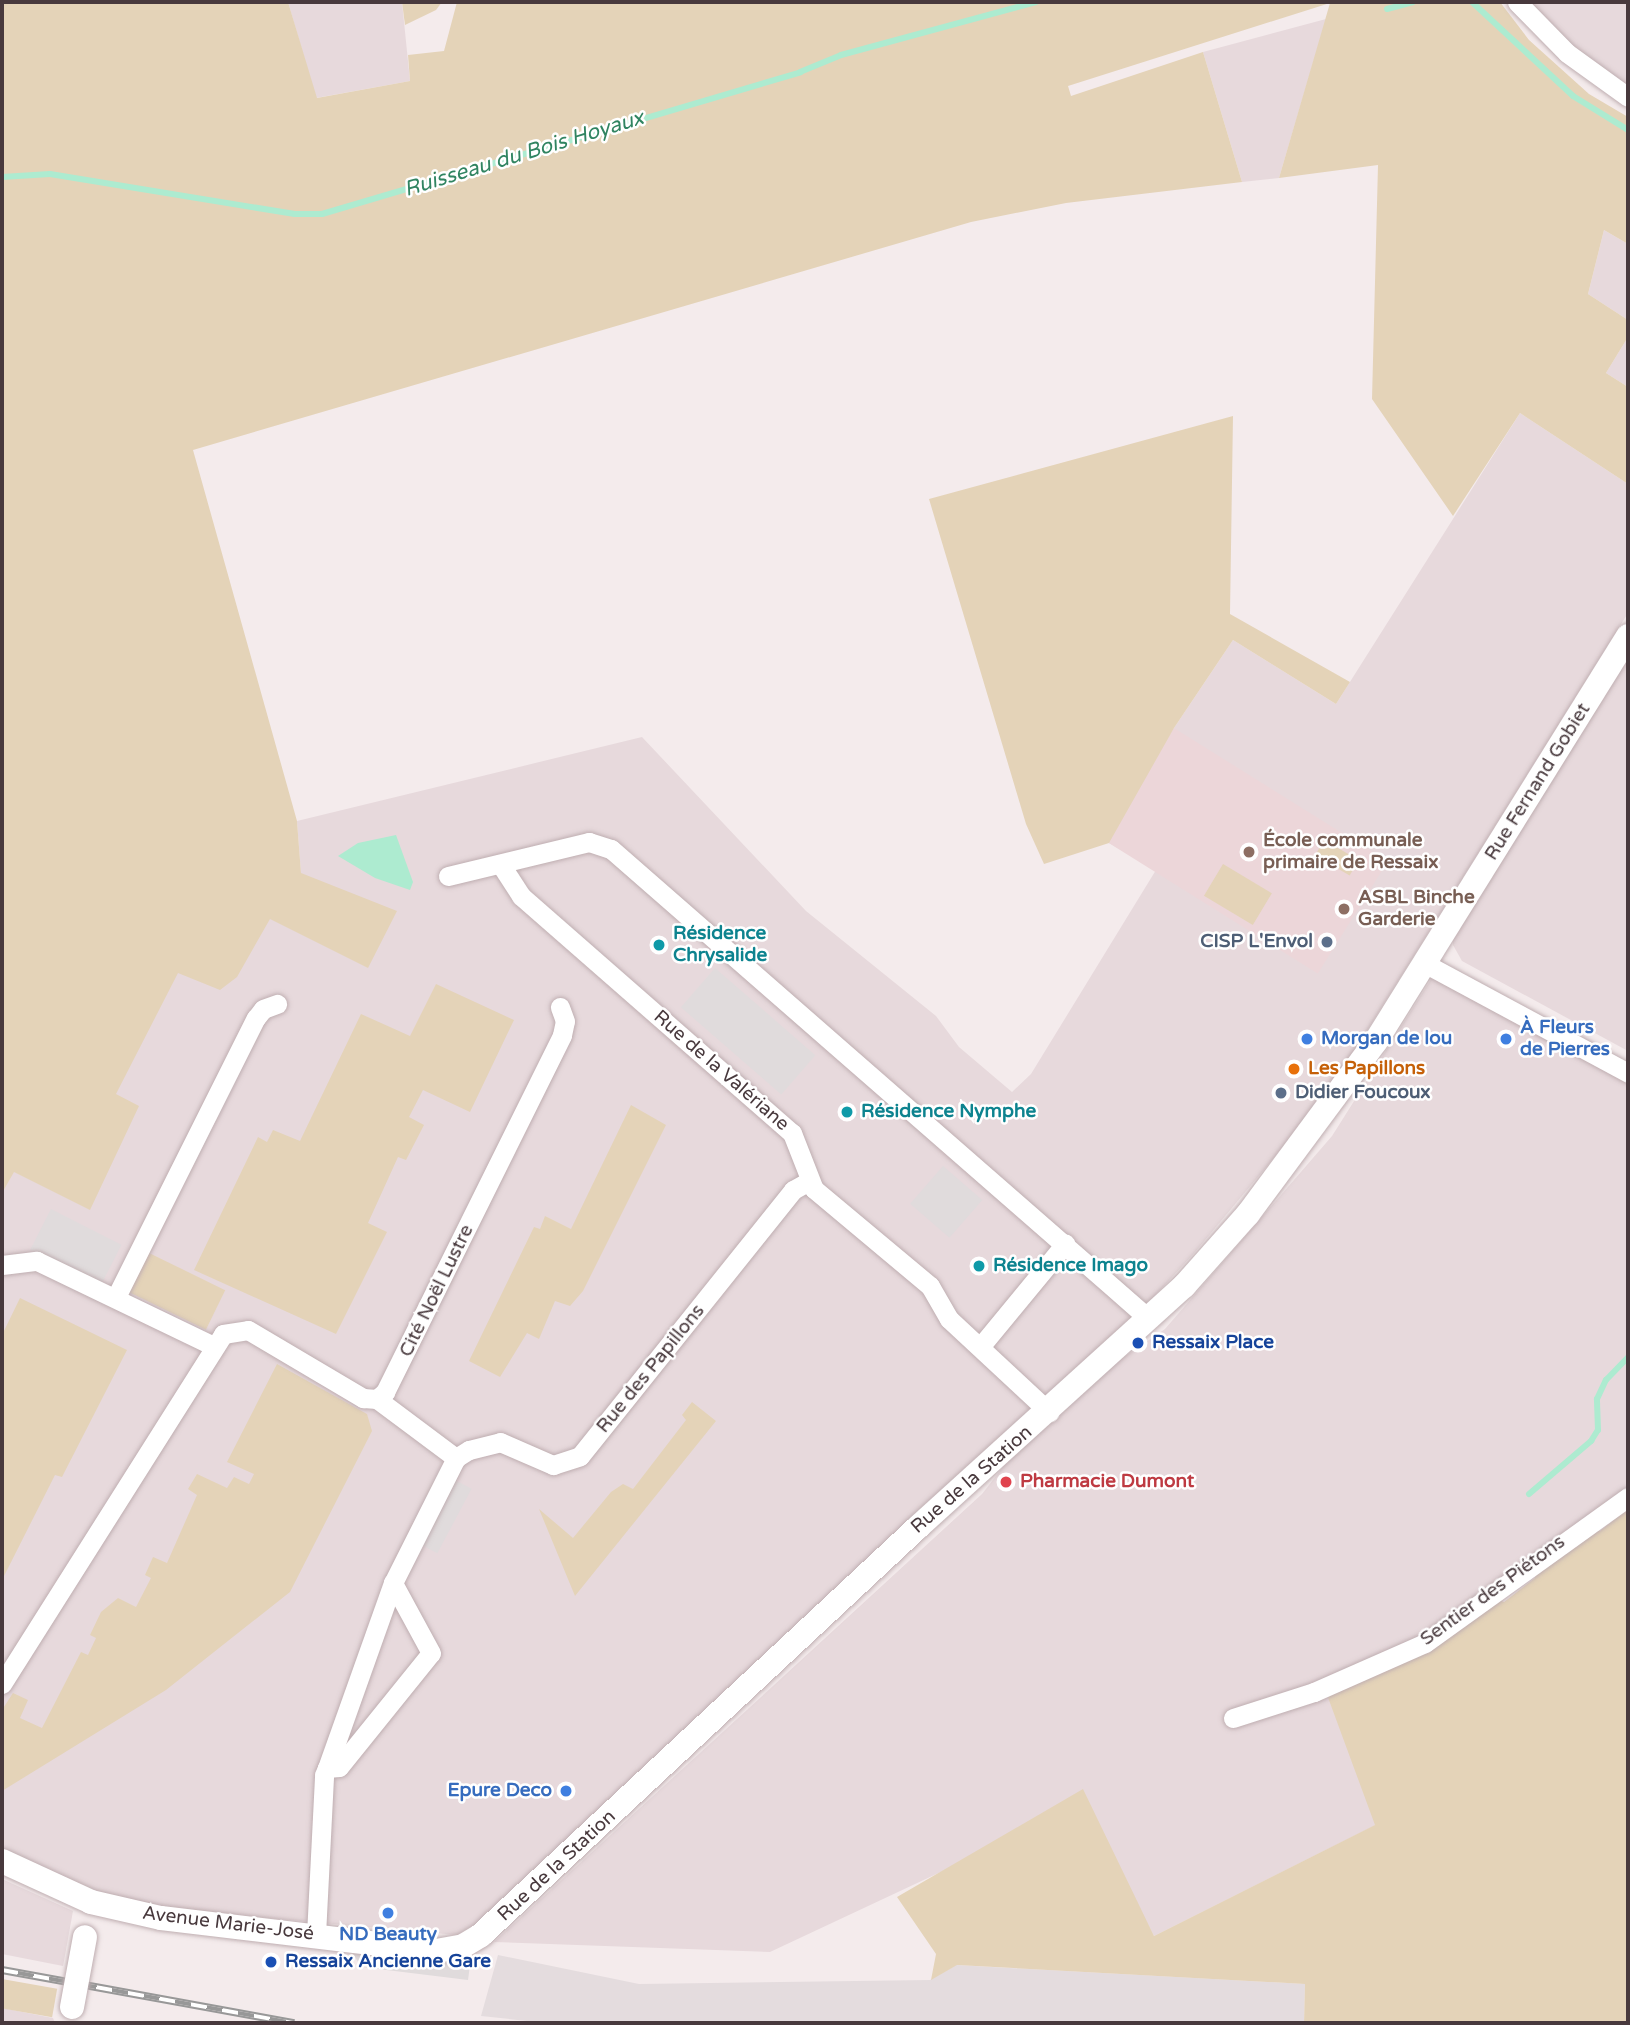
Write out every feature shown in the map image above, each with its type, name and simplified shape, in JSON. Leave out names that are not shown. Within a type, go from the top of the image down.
[{"type":"street","points":[[1517,2],[1567,52],[1628,97]]},
{"type":"street","name":"Rue Fernand Gobiet","points":[[1424,963],[1628,636]]},
{"type":"street","points":[[448,876],[589,842],[611,849],[1149,1319]]},
{"type":"street","name":"Rue de la Valériane","points":[[501,865],[521,896],[792,1133],[809,1181],[930,1286],[949,1319],[1049,1412]]},
{"type":"street","points":[[1424,963],[1628,1073]]},
{"type":"street","name":"Rue de la Station","points":[[463,1946],[506,1914],[918,1527],[1049,1412],[1149,1319],[1239,1224],[1301,1147],[1424,963]]},
{"type":"street","points":[[116,1297],[256,1018],[263,1009],[277,1004]]},
{"type":"street","name":"Cité Noël Lustre","points":[[377,1399],[398,1371],[562,1035],[565,1021],[560,1007]]},
{"type":"street","name":"Rue des Papillons","points":[[456,1458],[469,1450],[500,1442],[553,1465],[580,1456],[793,1190],[809,1181]]},
{"type":"street","points":[[980,1347],[1065,1244]]},
{"type":"street","points":[[2,1265],[37,1261],[214,1346]]},
{"type":"street","points":[[2,1684],[226,1331],[248,1330],[363,1398],[377,1399],[456,1458],[393,1583],[327,1768],[322,1787],[316,1935]]},
{"type":"street","name":"Sentier des Piétons","points":[[1234,1718],[1314,1692],[1425,1643],[1628,1497]]},
{"type":"street","points":[[327,1768],[339,1767],[431,1653],[393,1583]]},
{"type":"street","name":"Avenue Marie-José","points":[[2,1861],[91,1902],[161,1917],[436,1951],[463,1946]]},
{"type":"street","points":[[73,2015],[91,1902]]},
{"type":"shaded area","points":[[2,2],[288,2],[317,98],[410,81],[408,55],[444,51],[457,2],[1500,2],[1529,40],[1589,94],[1628,117],[1628,244],[1604,230],[1588,294],[1628,320],[1628,337],[1606,373],[1628,387],[1628,484],[1520,413],[1453,516],[1372,399],[1378,165],[1279,178],[1330,3],[1068,86],[1071,96],[1203,52],[1242,182],[1066,203],[971,222],[193,450],[297,821],[301,873],[397,911],[368,968],[270,919],[237,977],[220,990],[178,973],[116,1094],[139,1106],[90,1210],[14,1172],[2,1193]]},
{"type":"shaded area","points":[[288,2],[402,2],[410,81],[316,98]]},
{"type":"shaded area","points":[[402,2],[442,2],[436,10],[405,25]]},
{"type":"shaded area","points":[[1528,2],[1628,2],[1628,87],[1594,66]]},
{"type":"shaded area","points":[[1326,19],[1279,178],[1242,182],[1203,52]]},
{"type":"shaded area","points":[[1604,230],[1628,244],[1628,320],[1588,294]]},
{"type":"shaded area","points":[[1628,337],[1628,387],[1606,373]]},
{"type":"shaded area","points":[[1520,413],[1628,484],[1628,613],[1328,1093],[1195,1252],[1128,1325],[489,1916],[457,1935],[169,1909],[110,1896],[2,1852],[2,1171],[115,957],[301,874],[297,821],[642,737],[806,911],[936,1016],[959,1047],[1012,1092],[1031,1074],[1156,870],[1109,843],[1174,728],[1233,640],[1336,704]]},
{"type":"shaded area","points":[[1233,416],[1230,614],[1350,682],[1336,704],[1233,640],[1174,728],[1109,843],[1044,864],[1026,824],[929,499]]},
{"type":"shaded area","points":[[1628,645],[1628,1051],[1462,961],[1453,945],[1453,932]]},
{"type":"shaded area","name":"École communale primaire de Ressaix","points":[[1174,728],[1388,862],[1318,973],[1104,840]]},
{"type":"shaded area","points":[[396,835],[413,882],[410,890],[375,878],[338,856],[358,843]]},
{"type":"shaded area","points":[[1324,840],[1359,860],[1350,876],[1315,856]]},
{"type":"shaded area","points":[[1223,864],[1272,893],[1253,925],[1204,896]]},
{"type":"shaded area","points":[[1442,962],[1628,1067],[1628,1509],[1453,1629],[1376,1825],[1154,1936],[1086,1804],[770,1952],[494,1942],[982,1494],[1048,1409],[1165,1329],[1332,1136]]},
{"type":"shaded area","points":[[715,968],[815,1055],[781,1095],[681,1007]]},
{"type":"shaded area","points":[[436,984],[514,1020],[470,1112],[423,1090],[409,1117],[424,1125],[406,1160],[398,1157],[368,1223],[387,1232],[336,1334],[194,1270],[258,1137],[267,1142],[273,1130],[300,1141],[361,1014],[410,1036]]},
{"type":"shaded area","points":[[631,1105],[666,1125],[583,1291],[570,1306],[555,1301],[539,1339],[527,1333],[500,1377],[469,1361],[534,1227],[540,1229],[545,1216],[571,1229]]},
{"type":"shaded area","points":[[943,1166],[982,1200],[949,1238],[910,1204]]},
{"type":"shaded area","points":[[51,1209],[121,1245],[101,1286],[30,1250]]},
{"type":"shaded area","points":[[147,1252],[225,1290],[206,1330],[128,1292]]},
{"type":"shaded area","points":[[20,1298],[127,1350],[62,1477],[55,1475],[2,1580],[2,1335]]},
{"type":"shaded area","points":[[277,1364],[367,1414],[372,1431],[290,1592],[166,1690],[2,1791],[2,1710],[13,1693],[28,1700],[20,1718],[42,1728],[81,1652],[88,1655],[96,1638],[90,1635],[101,1612],[118,1598],[136,1607],[151,1578],[145,1575],[153,1557],[167,1563],[197,1495],[188,1489],[197,1474],[227,1488],[234,1477],[249,1484],[254,1474],[227,1462]]},
{"type":"shaded area","points":[[692,1402],[716,1421],[575,1596],[539,1509],[573,1538],[611,1492],[623,1484],[633,1489],[686,1420],[682,1415]]},
{"type":"shaded area","points":[[453,1479],[472,1489],[437,1553],[419,1543]]},
{"type":"shaded area","points":[[1628,1509],[1628,2023],[1304,2023],[1305,1984],[957,1965],[931,1980],[936,1954],[897,1897],[1083,1789],[1154,1936],[1375,1825],[1326,1692],[1494,1598],[1504,1602],[1535,1578],[1538,1566],[1589,1528],[1600,1531]]},
{"type":"shaded area","points":[[2,1879],[73,1911],[63,1966],[2,1954]]},
{"type":"shaded area","points":[[351,1952],[470,1965],[468,1980],[362,1967]]},
{"type":"shaded area","points":[[498,1955],[639,1984],[930,1980],[956,1965],[1305,1984],[1304,2023],[546,2023],[481,2016]]},
{"type":"shaded area","points":[[2,1979],[57,1989],[52,2017],[2,2008]]},
{"type":"shaded area","points":[[2,2008],[53,2018],[55,2023],[2,2023]]},
{"type":"waterway","name":"Ruisseau du Bois Hoyaux","points":[[2,177],[50,174],[295,214],[322,214],[800,72],[841,55],[1036,2]]},
{"type":"waterway","points":[[1387,9],[1413,2]]},
{"type":"waterway","points":[[1472,2],[1573,96],[1628,130]]},
{"type":"waterway","points":[[1529,1494],[1591,1441],[1598,1430],[1597,1399],[1606,1380],[1628,1357]]},
{"type":"railway","points":[[2,1970],[294,2023]]},
{"type":"place","name":"École communale primaire de Ressaix","points":[[1249,852]]},
{"type":"place","name":"ASBL Binche Garderie","points":[[1344,909]]},
{"type":"place","name":"CISP L'Envol","points":[[1327,942]]},
{"type":"place","name":"Résidence Chrysalide","points":[[659,945]]},
{"type":"place","name":"Morgan de lou","points":[[1307,1039]]},
{"type":"place","name":"À Fleurs de Pierres","points":[[1506,1039]]},
{"type":"place","name":"Les Papillons","points":[[1294,1069]]},
{"type":"place","name":"Didier Foucoux","points":[[1281,1093]]},
{"type":"place","name":"Résidence Nymphe","points":[[847,1112]]},
{"type":"place","name":"Résidence Imago","points":[[979,1266]]},
{"type":"place","name":"Ressaix Place","points":[[1138,1343]]},
{"type":"place","name":"Pharmacie Dumont","points":[[1006,1482]]},
{"type":"place","name":"Epure Deco","points":[[566,1791]]},
{"type":"place","name":"ND Beauty","points":[[388,1913]]},
{"type":"place","name":"Ressaix Ancienne Gare","points":[[271,1962]]}]
